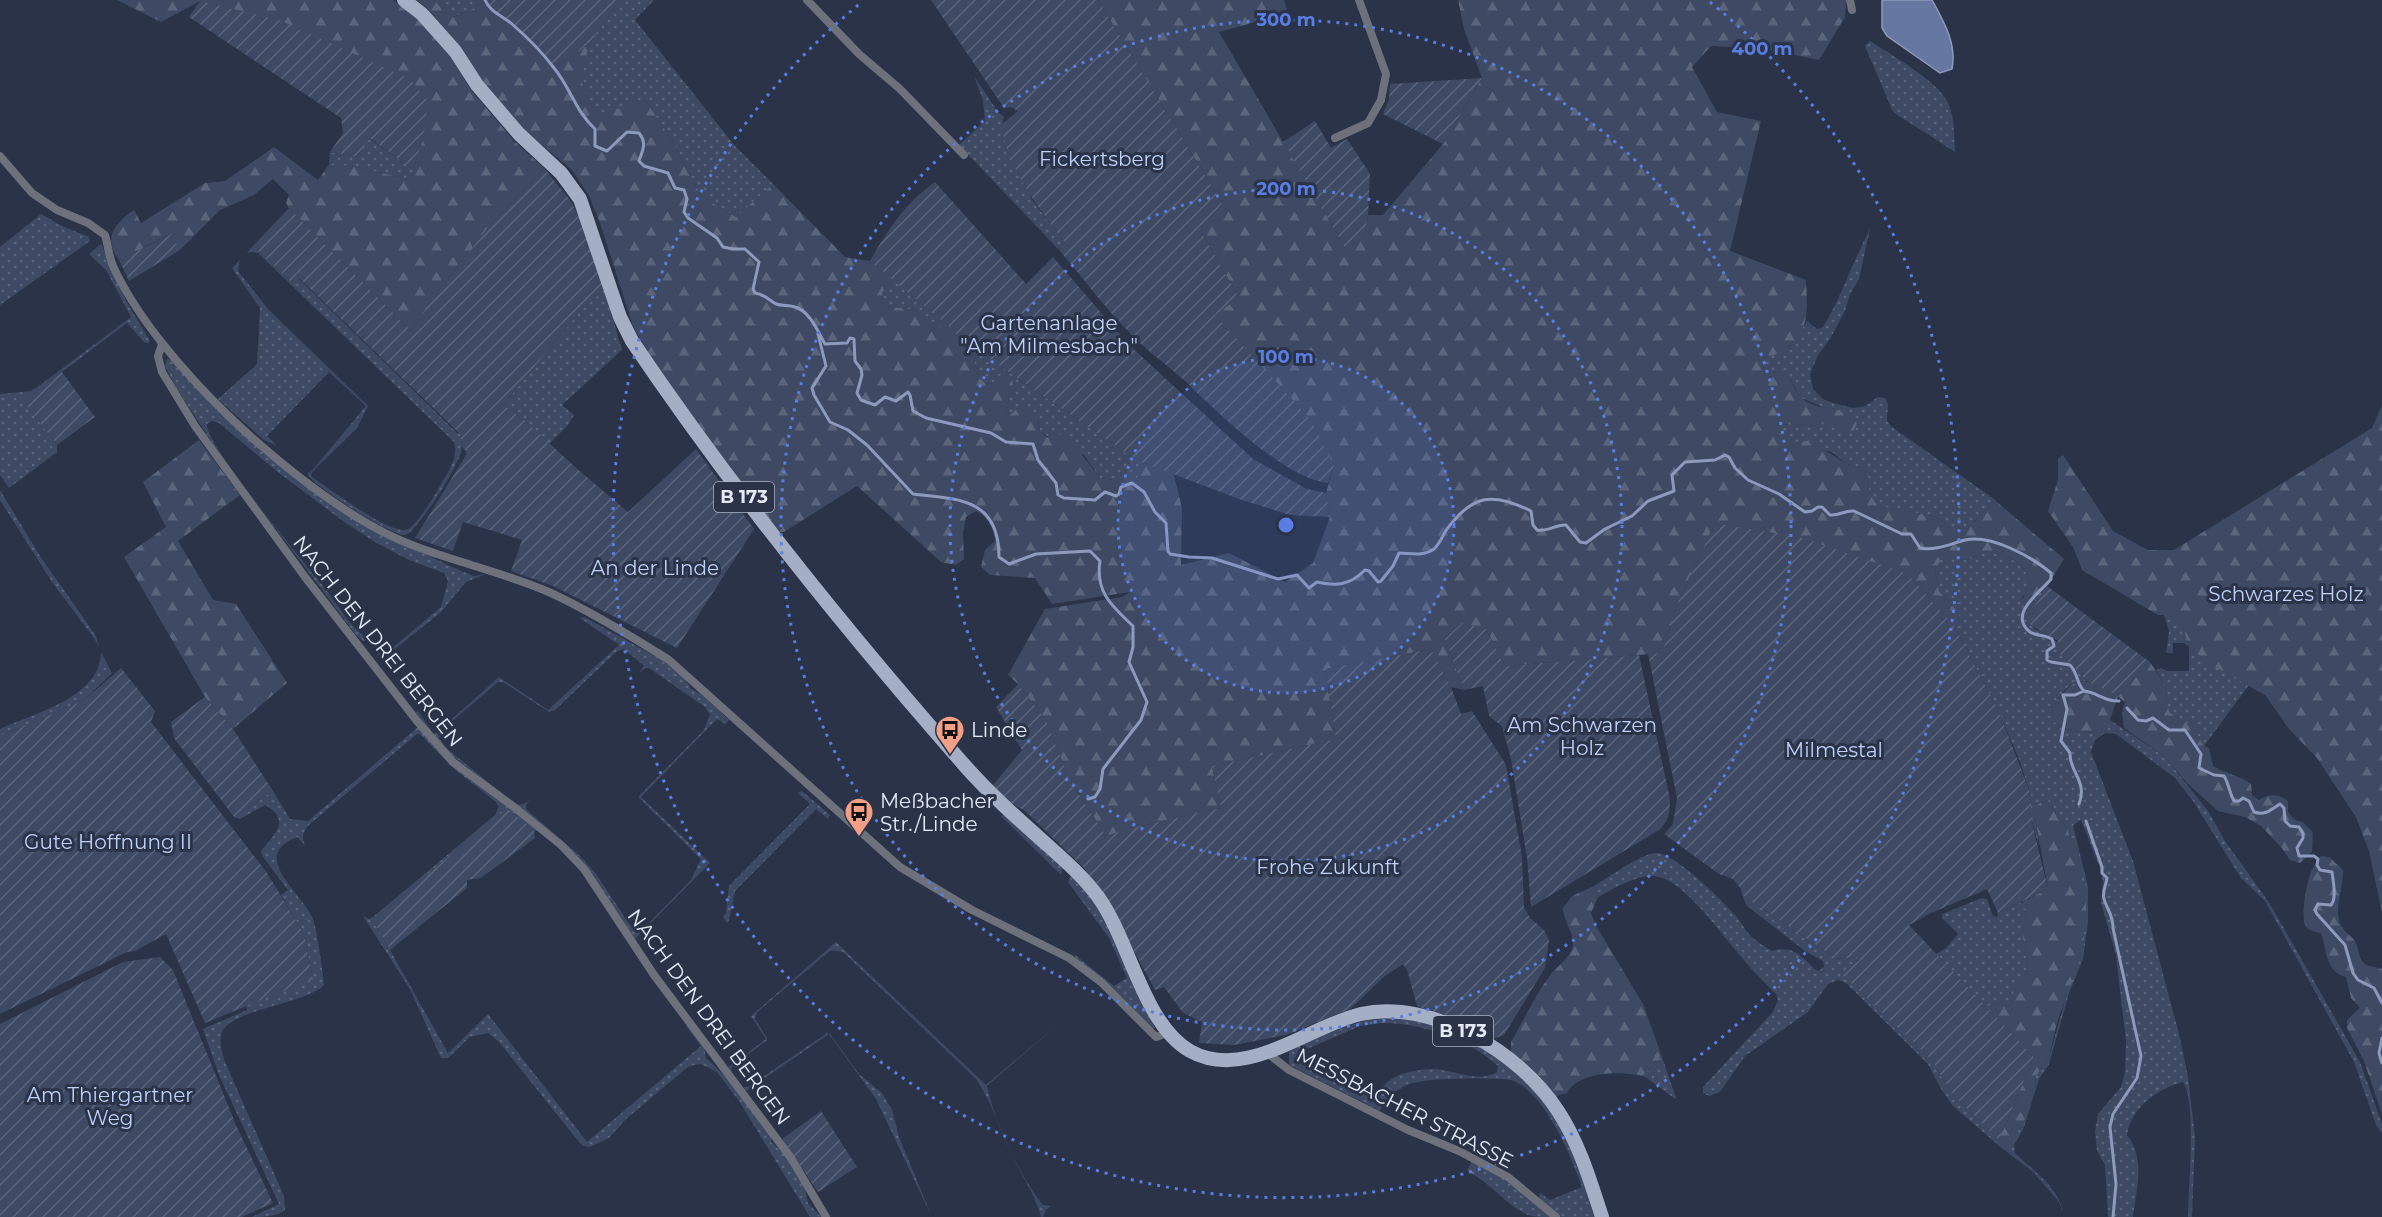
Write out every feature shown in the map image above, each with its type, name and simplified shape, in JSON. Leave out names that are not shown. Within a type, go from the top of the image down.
[{"type":"main road","name":"B 173","points":[[404,0],[422,14],[455,51],[477,85],[519,134],[561,173],[580,199],[620,316],[632,341],[763,523],[898,690],[987,792],[1069,865],[1100,900],[1120,935],[1146,995],[1168,1033],[1188,1050],[1208,1058],[1235,1059],[1266,1052],[1368,1012],[1406,1012],[1430,1017],[1454,1027],[1499,1052],[1519,1067],[1556,1108],[1570,1131],[1582,1159],[1602,1217]]},
{"type":"street","points":[[807,0],[859,54],[900,89],[964,155]]},
{"type":"street","points":[[1335,138],[1368,123],[1381,100],[1386,74],[1359,0]]},
{"type":"street","points":[[1850,0],[1852,10]]},
{"type":"street","points":[[0,156],[32,193],[57,210],[88,223],[105,236],[112,265],[162,344],[217,403],[258,442],[329,498],[385,533],[445,557],[550,593],[628,634],[669,660],[900,867],[972,910],[1069,958],[1101,982],[1156,1037],[1168,1033]]},
{"type":"street","name":"NACH DEN DREI BERGEN","points":[[162,344],[158,356],[162,372],[195,426],[304,577],[417,722],[453,762],[561,845],[584,868],[654,975],[791,1158],[826,1217]]},
{"type":"street","name":"MESSBACHER STRASSE","points":[[1266,1052],[1289,1070],[1408,1130],[1459,1151],[1508,1177],[1556,1217]]},
{"type":"green space","points":[[117,0],[393,0],[416,17],[449,55],[472,91],[514,141],[544,168],[490,225],[429,303],[411,331],[289,208],[286,203],[289,195],[273,179],[254,195],[220,210],[180,250],[170,234],[119,260],[114,252],[111,238],[116,226],[134,210],[141,223],[205,183],[225,181],[274,147],[318,180],[329,165],[346,165],[409,179],[413,175],[423,139],[200,1],[161,22]]},
{"type":"green space","points":[[416,0],[433,0],[454,17],[473,9],[473,0],[487,0],[492,9],[514,25],[555,67],[589,44],[581,81],[593,108],[602,114],[645,100],[672,140],[701,196],[736,217],[773,184],[845,257],[870,261],[893,279],[882,293],[885,306],[915,310],[957,338],[974,359],[979,378],[986,384],[993,383],[998,376],[1004,375],[1012,379],[1013,385],[1005,411],[1009,416],[1020,406],[1029,410],[1037,419],[1040,432],[1047,437],[1059,434],[1073,443],[1100,478],[1136,480],[1144,463],[1173,472],[1182,508],[1181,565],[1229,553],[1285,582],[1313,563],[1330,517],[1326,493],[1334,466],[1312,421],[1214,315],[1239,298],[1201,231],[1222,203],[1098,0],[1284,0],[1288,13],[1219,32],[1345,248],[1364,238],[1368,215],[1383,215],[1443,144],[1482,78],[1464,29],[1458,0],[1846,0],[1845,17],[1819,60],[1765,49],[1711,46],[1692,67],[1717,112],[1761,121],[1730,251],[1806,280],[1806,316],[1801,332],[1789,346],[1762,366],[1767,373],[1786,372],[1799,394],[1814,405],[1846,413],[1859,420],[1854,430],[1845,433],[1829,424],[1805,426],[1781,424],[1774,429],[1786,439],[1794,442],[1810,440],[1846,464],[1861,467],[1868,475],[1869,493],[1877,505],[1937,517],[1952,530],[1966,530],[1994,502],[1997,502],[2064,559],[2026,620],[2023,601],[2031,583],[2019,564],[1987,551],[1967,560],[1942,557],[1935,571],[1939,591],[1959,613],[1960,624],[1955,627],[1908,574],[1715,523],[1678,602],[1662,653],[1505,666],[1486,629],[1445,639],[1464,690],[1451,687],[1431,649],[1325,669],[1336,739],[1212,766],[1221,808],[1131,828],[1106,836],[1070,781],[1046,720],[1018,684],[1008,675],[1045,609],[1122,597],[1130,592],[1052,604],[1035,578],[990,575],[981,567],[985,550],[995,541],[994,536],[987,520],[976,511],[966,517],[963,533],[964,559],[956,565],[941,562],[857,486],[784,532],[778,532],[650,361],[632,323],[589,196],[572,170],[524,130],[484,83],[459,46],[428,9]]},
{"type":"green space","points":[[433,0],[473,0],[473,9],[453,17]]},
{"type":"green space","points":[[487,0],[620,0],[589,44],[555,67],[514,25],[492,9]]},
{"type":"green space","points":[[620,0],[654,0],[635,20],[735,146],[773,184],[736,217],[701,196],[672,140],[645,100],[602,115],[593,108],[580,81],[589,44]]},
{"type":"green space","name":"Fickertsberg","points":[[931,0],[1098,0],[1222,203],[1201,231],[1239,298],[1215,315],[1312,421],[1334,466],[1328,483],[1311,478],[1272,457],[1233,426],[1126,329],[1059,250],[1065,243],[1025,187],[1009,155],[1004,139],[1002,124],[1018,111],[1011,107],[1004,108]]},
{"type":"green space","points":[[200,1],[279,20],[410,79],[428,101],[423,139],[413,169],[369,138],[357,157],[330,152],[343,133],[341,118],[189,17]]},
{"type":"green space","points":[[1870,41],[1912,68],[1942,93],[1947,101],[1954,126],[1955,152],[1893,112],[1865,46]]},
{"type":"green space","points":[[974,76],[998,112],[1004,117],[1002,124],[1032,200],[1065,243],[1059,250],[959,145],[985,121],[983,100]]},
{"type":"green space","points":[[1482,78],[1443,144],[1383,114],[1389,99],[1390,84]]},
{"type":"green space","points":[[1315,121],[1331,148],[1347,139],[1370,174],[1368,215],[1364,238],[1345,248],[1283,142]]},
{"type":"green space","points":[[368,138],[413,169],[413,175],[409,179],[346,165],[329,165],[330,152],[357,157]]},
{"type":"green space","name":"An der Linde","points":[[544,168],[570,200],[589,236],[604,290],[581,310],[503,405],[522,418],[628,512],[696,449],[754,529],[677,648],[553,586],[511,571],[522,540],[463,522],[453,551],[415,538],[466,455],[466,451],[461,446],[460,434],[299,278],[292,283],[253,246],[289,208],[411,331],[429,303],[490,225]]},
{"type":"green space","name":"Gartenanlage \"Am Milmesbach\"","points":[[935,182],[1026,284],[1053,257],[1129,345],[1253,459],[1307,489],[1326,493],[1330,517],[1290,515],[1239,499],[1144,463],[1127,454],[977,350],[870,261],[898,218]]},
{"type":"green space","points":[[41,214],[89,237],[90,241],[0,305],[0,247]]},
{"type":"green space","points":[[1870,229],[1859,279],[1850,294],[1845,311],[1830,339],[1818,355],[1810,374],[1813,389],[1823,399],[1854,408],[1865,406],[1878,397],[1885,398],[1888,404],[1887,421],[1892,427],[1997,502],[1994,502],[1966,530],[1952,530],[1937,517],[1877,506],[1869,493],[1868,475],[1861,467],[1846,464],[1832,452],[1782,439],[1774,429],[1780,424],[1805,426],[1829,424],[1825,408],[1801,398],[1786,372],[1767,373],[1762,365],[1770,356],[1790,346],[1807,321],[1817,329],[1823,327]]},
{"type":"green space","points":[[171,234],[180,250],[129,281],[119,260]]},
{"type":"green space","points":[[101,244],[126,301],[150,341],[144,342],[127,323],[37,388],[131,317],[106,270],[89,254]]},
{"type":"green space","points":[[253,246],[292,283],[298,278],[460,434],[461,452],[453,471],[430,507],[409,533],[400,534],[366,517],[324,490],[308,475],[308,472],[310,473],[366,406],[329,372],[267,436],[277,446],[264,440],[218,399],[257,364],[260,308],[232,268],[240,260],[238,271],[269,310],[368,406],[357,428],[317,467],[311,474],[312,477],[375,519],[400,530],[408,529],[416,522],[454,460],[454,442],[258,253],[247,253]]},
{"type":"green space","points":[[893,279],[977,350],[1127,454],[1144,463],[1137,480],[1100,478],[1084,455],[1040,432],[1039,422],[1013,413],[1009,416],[1005,411],[1013,385],[998,377],[994,383],[986,384],[979,378],[974,359],[915,310],[885,306],[882,293]]},
{"type":"green space","points":[[604,290],[622,350],[562,405],[574,415],[568,425],[549,444],[522,418],[503,405],[581,310]]},
{"type":"green space","points":[[167,359],[172,360],[240,430],[374,530],[461,571],[474,576],[486,574],[466,582],[441,612],[385,657],[391,649],[441,607],[448,581],[444,573],[409,560],[373,541],[274,469],[219,423],[212,421],[207,424],[210,436],[238,478],[351,624],[383,650],[381,655],[378,655],[368,641],[363,641],[356,635],[221,456],[175,386],[165,366]]},
{"type":"green space","points":[[62,372],[95,417],[57,445],[24,402],[31,391]]},
{"type":"green space","points":[[31,391],[24,402],[57,445],[57,452],[9,488],[0,475],[0,394]]},
{"type":"green space","name":"Schwarzes Holz","points":[[2382,405],[2382,912],[2369,851],[2356,817],[2317,758],[2290,730],[2265,695],[2208,663],[2189,647],[2183,627],[2169,615],[2158,615],[2082,570],[2073,547],[2048,511],[2058,480],[2058,459],[2063,455],[2113,531],[2148,550],[2174,550],[2372,428]]},
{"type":"green space","points":[[199,440],[240,495],[178,541],[213,600],[236,604],[287,683],[233,729],[205,697],[124,557],[166,527],[143,482]]},
{"type":"green space","points":[[0,490],[40,556],[96,636],[99,647],[52,582],[0,500]]},
{"type":"green space","name":"Milmestal","points":[[1715,523],[1803,538],[1908,574],[1955,627],[2000,714],[2031,795],[2031,818],[2048,889],[1998,913],[1987,889],[1909,925],[2034,1057],[1999,1140],[1952,1094],[1931,1059],[1840,973],[1859,961],[1857,957],[1837,959],[1742,895],[1741,889],[1733,879],[1719,874],[1664,834],[1673,824],[1677,798],[1648,654],[1662,653],[1678,602]]},
{"type":"green space","points":[[1987,551],[2009,558],[2024,569],[2031,583],[2022,598],[2034,629],[2058,643],[2086,681],[2074,683],[2059,697],[2052,707],[2055,723],[2076,732],[2100,732],[2110,720],[2165,757],[2208,811],[2225,841],[2270,904],[2360,1062],[2382,1124],[2382,1133],[2376,1125],[2354,1062],[2265,901],[2241,878],[2193,801],[2175,778],[2116,734],[2105,733],[2095,740],[2091,752],[2133,861],[2179,1034],[2188,1077],[2195,1137],[2192,1217],[2188,1217],[2190,1108],[2183,1082],[2156,1094],[2134,1116],[2127,1135],[2133,1144],[2138,1164],[2133,1217],[2108,1217],[2105,1165],[2097,1151],[2095,1131],[2098,1114],[2121,1087],[2125,1072],[2126,1041],[2116,955],[2101,903],[2103,881],[2081,820],[2073,825],[2088,887],[2088,922],[2083,959],[2069,993],[2049,1064],[2039,1079],[2023,1130],[2014,1145],[2015,1153],[2056,1194],[2063,1212],[2059,1202],[2033,1172],[1998,1145],[1952,1105],[1928,1064],[1846,983],[1838,980],[1828,984],[1808,1012],[1745,1056],[1720,1092],[1709,1096],[1703,1093],[1703,1087],[1772,1013],[1778,1001],[1776,994],[1707,916],[1675,885],[1664,879],[1647,876],[1625,883],[1598,897],[1594,886],[1632,862],[1655,853],[1663,854],[1697,878],[1730,909],[1751,936],[1772,951],[1786,949],[1802,957],[1818,971],[1824,967],[1823,961],[1805,951],[1747,906],[1742,895],[1837,959],[1857,957],[1859,961],[1841,973],[1931,1059],[1952,1094],[1999,1140],[1999,1145],[2035,1088],[2036,1076],[2049,1058],[2066,997],[2079,855],[2064,824],[2045,797],[2035,818],[2039,846],[2031,818],[2031,795],[2019,759],[2000,714],[1955,627],[1960,624],[1959,613],[1939,591],[1935,571],[1942,556],[1967,560]]},
{"type":"green space","points":[[2047,586],[2150,662],[2118,696],[2086,681],[2070,662],[2063,658],[2057,649],[2058,641],[2026,620]]},
{"type":"green space","points":[[2164,615],[2169,615],[2183,627],[2189,647],[2184,643],[2173,643],[2173,653],[2166,653],[2169,631]]},
{"type":"green space","points":[[584,617],[681,672],[691,689],[702,695],[729,720],[725,724],[717,719],[641,797],[710,863],[635,939],[585,866],[511,801],[521,805],[530,800],[526,809],[580,856],[596,874],[630,925],[639,930],[645,927],[691,880],[701,859],[639,798],[704,730],[710,714],[705,707],[649,668],[639,673],[644,666],[624,649],[617,651],[555,710],[549,712],[503,682],[498,682],[442,730],[439,738],[445,747],[505,796],[448,752],[434,735],[499,677],[548,710],[619,645],[580,618]]},
{"type":"green space","name":"Am Schwarzen Holz","points":[[1462,623],[1486,629],[1505,666],[1639,655],[1670,799],[1667,820],[1659,830],[1531,907],[1527,858],[1511,759],[1502,726],[1489,716],[1483,686],[1464,690],[1445,639]]},
{"type":"green space","points":[[2189,647],[2249,685],[2204,746],[2192,726],[2169,712],[2165,685],[2156,670],[2161,668],[2167,671],[2189,671]]},
{"type":"green space","name":"Frohe Zukunft","points":[[1431,649],[1451,687],[1461,714],[1472,711],[1506,765],[1522,857],[1524,907],[1530,918],[1544,930],[1549,940],[1545,968],[1504,1035],[1489,1040],[1417,1006],[1407,970],[1403,964],[1385,976],[1350,1009],[1286,1035],[1234,1045],[1199,1043],[1202,1022],[1183,1013],[1164,987],[1155,990],[1110,907],[1084,868],[1025,811],[989,790],[1022,750],[996,707],[1018,684],[1046,720],[1070,781],[1106,836],[1131,828],[1221,808],[1212,766],[1336,739],[1325,669]]},
{"type":"green space","points":[[101,652],[112,673],[84,700],[0,736],[0,729],[64,701],[78,692],[90,681],[98,668]]},
{"type":"green space","points":[[2150,662],[2165,685],[2169,712],[2192,726],[2204,746],[2209,748],[2213,766],[2251,784],[2252,795],[2259,800],[2274,795],[2288,801],[2288,812],[2295,820],[2303,822],[2313,833],[2312,852],[2300,863],[2290,860],[2261,826],[2245,817],[2218,811],[2187,783],[2165,757],[2124,728],[2122,712],[2125,703],[2118,696]]},
{"type":"green space","name":"Gute Hoffnung II","points":[[121,668],[155,711],[151,722],[267,873],[304,934],[313,979],[205,1023],[166,934],[135,951],[127,952],[0,1014],[0,736],[84,700]]},
{"type":"green space","points":[[2088,682],[2118,696],[2110,720],[2100,732],[2077,732],[2055,723],[2052,707],[2061,695],[2075,683]]},
{"type":"green space","points":[[205,697],[233,729],[273,791],[234,817],[174,738],[171,722]]},
{"type":"green space","points":[[418,711],[434,734],[415,712]]},
{"type":"green space","points":[[418,727],[538,831],[534,831],[507,809],[373,920],[448,1053],[488,1014],[587,1142],[701,1046],[686,1026],[688,1026],[704,1047],[706,1058],[733,1084],[771,1137],[771,1142],[782,1152],[804,1184],[808,1203],[821,1217],[810,1217],[739,1101],[717,1072],[701,1064],[689,1066],[625,1120],[609,1138],[590,1147],[583,1146],[499,1042],[488,1033],[470,1037],[448,1058],[441,1058],[410,989],[363,916],[369,919],[373,917],[495,815],[499,807],[496,802],[453,768],[420,734],[417,734],[310,824],[303,834],[305,845],[297,837],[283,845],[277,854],[277,864],[282,874],[314,922],[324,985],[301,998],[237,1019],[226,1026],[221,1035],[225,1062],[284,1196],[285,1210],[270,1216],[252,1217],[279,1204],[219,1075],[203,1029],[247,1010],[246,1006],[313,978],[304,934],[281,895],[288,890],[261,851],[276,832],[279,821],[277,816],[265,805],[240,819],[234,817],[273,791],[290,819],[308,821]]},
{"type":"green space","points":[[802,791],[830,815],[828,819],[816,809],[735,891],[727,923],[723,917],[726,913],[729,886],[810,804],[798,793]]},
{"type":"green space","points":[[2045,797],[2064,824],[2079,855],[2086,887],[2086,922],[2081,958],[2057,1022],[2049,1058],[2036,1076],[2035,1088],[2023,1124],[2007,1148],[1998,1145],[1999,1140],[2034,1057],[1986,1007],[1996,1002],[2010,1007],[2014,991],[2025,978],[2028,965],[2022,934],[2026,913],[2022,902],[2048,889],[2035,818],[2037,806]]},
{"type":"green space","points":[[507,808],[534,831],[535,838],[481,878],[467,880],[467,888],[390,950],[373,920]]},
{"type":"green space","points":[[1006,814],[1063,867],[1061,875],[1001,816]]},
{"type":"green space","points":[[2321,856],[2329,857],[2343,870],[2338,910],[2341,926],[2355,941],[2364,963],[2382,969],[2382,1114],[2364,1061],[2347,1028],[2347,1020],[2360,1008],[2351,998],[2346,977],[2330,965],[2321,933],[2307,928],[2305,924],[2304,908],[2308,880]]},
{"type":"green space","points":[[1072,873],[1100,910],[1155,1028],[1153,1029],[1074,958],[1075,955],[1114,986],[1127,978],[1109,938],[1068,882]]},
{"type":"green space","points":[[1594,886],[1598,897],[1591,913],[1596,926],[1643,1004],[1661,1054],[1656,1064],[1642,1076],[1623,1073],[1601,1074],[1581,1080],[1567,1093],[1557,1096],[1552,1094],[1515,1058],[1511,1052],[1511,1042],[1541,989],[1568,956],[1572,947],[1573,939],[1563,908],[1572,896]]},
{"type":"green space","points":[[1982,898],[1987,899],[1993,916],[1997,917],[1998,913],[2022,902],[2026,913],[2022,934],[2028,965],[2025,978],[2014,991],[2010,1007],[1996,1002],[1986,1007],[1936,954],[1946,948],[1958,934],[1942,918],[1942,914]]},
{"type":"green space","points":[[836,942],[986,1085],[1055,1027],[987,1086],[997,1118],[976,1079],[843,952],[831,950],[757,1012],[755,1019],[767,1040],[731,1068],[732,1072],[727,1068],[766,1039],[751,1016]]},
{"type":"green space","name":"Am Thiergartner Weg","points":[[160,957],[173,970],[236,1125],[273,1203],[242,1217],[0,1217],[0,1024],[123,962]]},
{"type":"green space","points":[[1384,1017],[1436,1026],[1461,1037],[1508,1066],[1528,1084],[1546,1105],[1566,1138],[1584,1182],[1594,1217],[1561,1217],[1539,1198],[1540,1193],[1550,1200],[1582,1187],[1564,1143],[1547,1113],[1526,1089],[1514,1081],[1460,1079],[1416,1082],[1394,1093],[1380,1111],[1289,1065],[1289,1051],[1359,1022]],"holes":[[[1396,1023],[1427,1029],[1458,1040],[1486,1056],[1498,1066],[1497,1072],[1482,1077],[1432,1069],[1419,1070],[1393,1078],[1377,1092],[1366,1093],[1358,1091],[1297,1056],[1298,1053],[1360,1026]]]},
{"type":"green space","points":[[827,1033],[830,1034],[859,1074],[882,1093],[892,1110],[899,1137],[932,1217],[876,1099],[829,1034],[746,1091],[744,1087],[748,1087]]},
{"type":"green space","points":[[1661,1054],[1675,1099],[1642,1076],[1656,1064]]},
{"type":"green space","points":[[821,1111],[857,1167],[818,1192],[782,1139]]},
{"type":"green space","points":[[1010,1151],[1034,1193],[1043,1205],[1051,1206],[1043,1217],[1041,1217],[1033,1195]]},
{"type":"green space","points":[[1472,1161],[1506,1179],[1550,1217],[1531,1216],[1515,1207],[1467,1171]]},
{"type":"shaded area","points":[[1882,0],[1932,0],[1951,42],[1952,69],[1940,73],[1887,36],[1882,28]]},
{"type":"waterway","points":[[485,0],[493,11],[512,24],[534,45],[560,75],[583,115],[595,129],[595,146],[607,151],[627,132],[639,133],[644,143],[639,161],[644,166],[668,173],[675,188],[684,190],[687,199],[684,212],[688,218],[717,238],[723,247],[745,249],[759,262],[753,289],[755,293],[776,304],[800,309],[813,322],[825,344],[847,343],[850,338],[854,339],[855,361],[862,375],[857,393],[861,400],[875,405],[885,397],[896,401],[908,392],[913,411],[926,418],[991,433],[1006,442],[1033,444],[1038,460],[1056,483],[1058,495],[1064,498],[1095,500],[1105,492],[1116,496],[1121,487],[1132,483],[1144,492],[1155,512],[1166,523],[1170,554],[1212,558],[1278,579],[1297,575],[1309,588],[1317,582],[1342,584],[1365,570],[1369,571],[1378,582],[1393,566],[1399,553],[1421,554],[1434,549],[1457,517],[1475,503],[1495,499],[1518,505],[1531,511],[1533,525],[1537,530],[1566,525],[1580,542],[1586,543],[1605,529],[1632,516],[1648,501],[1674,491],[1672,475],[1685,462],[1715,460],[1725,455],[1748,480],[1779,494],[1805,512],[1818,507],[1822,507],[1830,515],[1854,511],[1902,534],[1911,534],[1920,548],[1937,548],[1965,540],[1987,540],[2011,548],[2033,560],[2051,573],[2051,579],[2028,604],[2022,618],[2024,625],[2030,632],[2052,639],[2054,646],[2047,651],[2047,660],[2070,665],[2084,691],[2119,701]]},
{"type":"waterway","points":[[818,334],[826,366],[812,388],[830,422],[848,430],[867,445],[913,494],[961,501],[984,513],[992,523],[997,538],[999,557],[1009,564],[1036,554],[1090,551],[1100,561],[1100,581],[1107,598],[1133,626],[1133,647],[1129,662],[1147,702],[1141,720],[1103,769],[1100,789],[1095,797],[1088,799]]},
{"type":"waterway","points":[[2079,804],[2080,783],[2072,766],[2070,753],[2061,741],[2067,709],[2063,695],[2075,695],[2084,691]]},
{"type":"waterway","points":[[2127,708],[2138,720],[2146,721],[2153,718],[2169,730],[2185,730],[2201,754],[2199,768],[2214,775],[2224,776],[2234,801],[2243,798],[2249,801],[2254,812],[2258,813],[2267,812],[2280,804],[2284,808],[2285,821],[2290,826],[2299,827],[2303,833],[2303,838],[2297,848],[2299,856],[2314,856],[2318,859],[2317,865],[2320,870],[2332,872],[2333,902],[2331,905],[2318,904],[2315,910],[2317,914],[2345,945],[2353,973],[2358,980],[2374,988],[2382,1003]]},
{"type":"waterway","points":[[2086,821],[2102,873],[2107,878],[2104,899],[2112,919],[2141,1056],[2137,1078],[2113,1114],[2110,1127],[2116,1184],[2113,1217]]},
{"type":"waterway","points":[[2382,1038],[2379,1053],[2382,1063]]},
{"type":"place","name":"Linde","points":[[950,756]]},
{"type":"place","name":"Meßbacher Str./Linde","points":[[859,838]]}]
